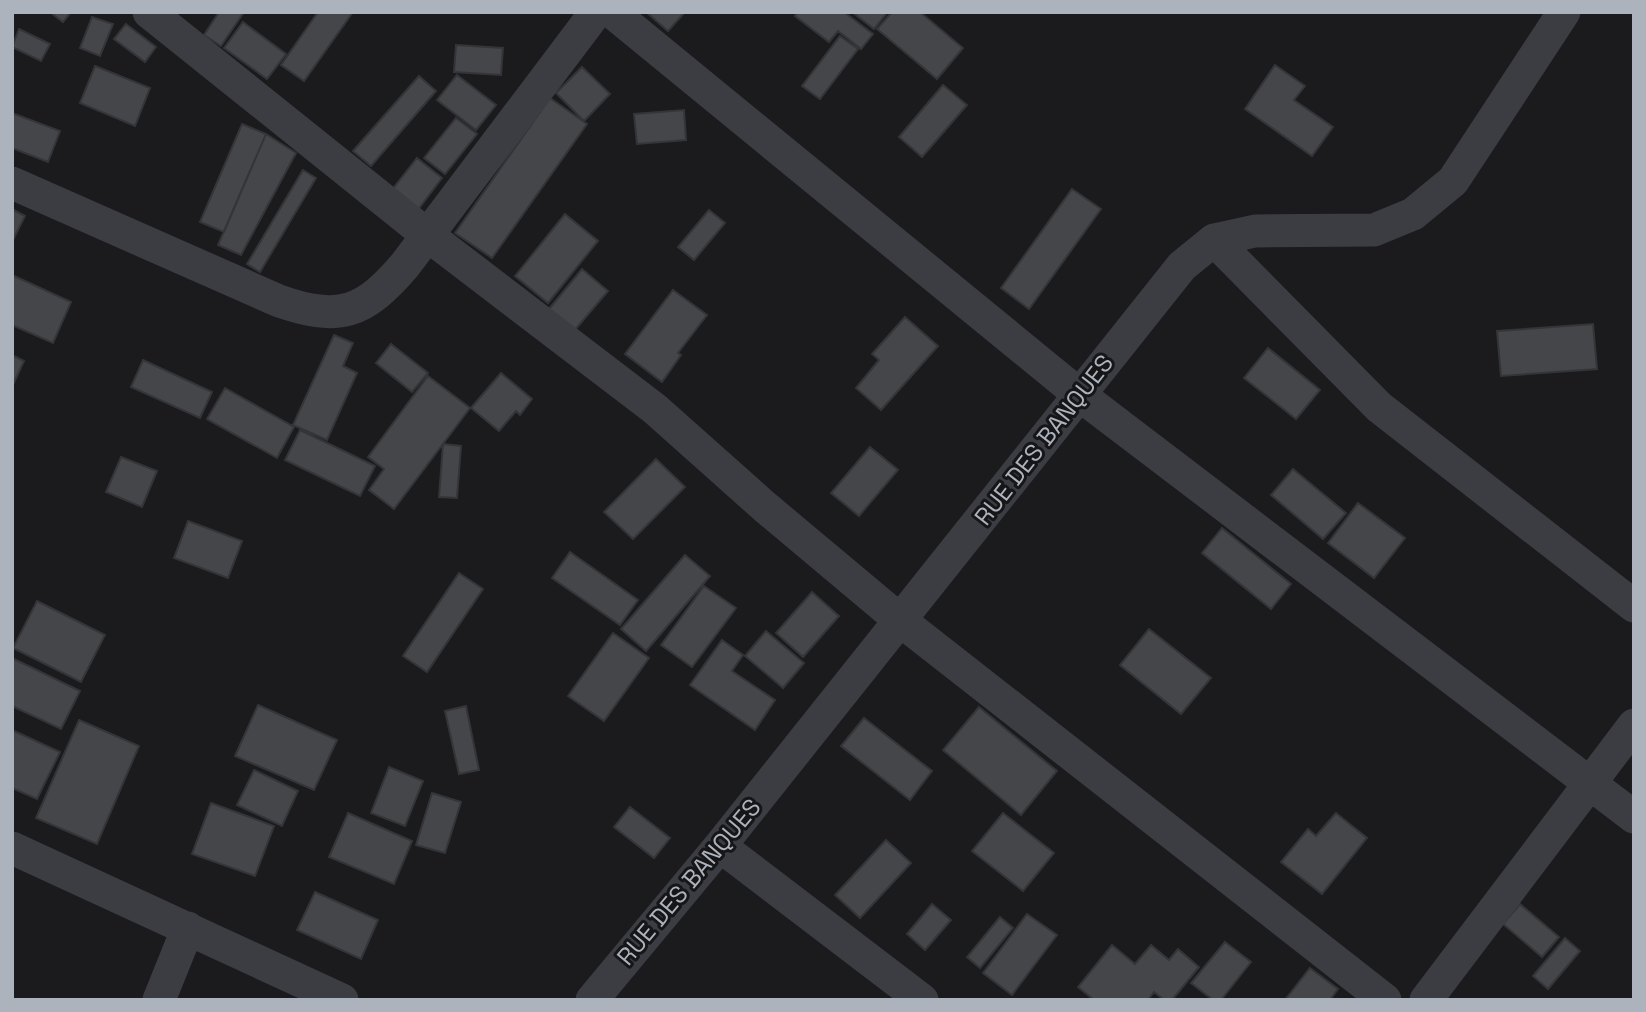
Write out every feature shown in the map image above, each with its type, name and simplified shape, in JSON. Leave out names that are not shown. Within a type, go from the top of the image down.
[{"type":"street","points":[[149,12],[426,234],[655,409],[765,507],[901,621],[1385,1000]]},
{"type":"street","points":[[12,183],[279,301],[325,313],[342,313],[374,298],[405,265],[596,12]]},
{"type":"street","points":[[612,12],[1081,396],[1634,817]]},
{"type":"street","name":"RUE DES BANQUES","points":[[592,1000],[901,621],[1182,266],[1214,240],[1255,230],[1374,230],[1413,214],[1453,181],[1564,12]]},
{"type":"street","points":[[1214,240],[1379,407],[1634,606]]},
{"type":"street","points":[[1426,1000],[1634,725]]},
{"type":"street","points":[[720,846],[922,1000]]},
{"type":"street","points":[[12,848],[342,1000]]},
{"type":"street","points":[[159,1000],[188,928]]},
{"type":"building","points":[[50,12],[71,12],[63,22]]},
{"type":"building","points":[[219,12],[244,12],[221,46],[204,35]]},
{"type":"building","points":[[318,12],[353,12],[304,81],[281,65]]},
{"type":"building","points":[[646,12],[685,12],[668,31]]},
{"type":"building","points":[[798,12],[844,12],[873,34],[861,49],[838,31],[829,42],[795,16]]},
{"type":"building","points":[[852,12],[884,12],[886,14],[874,29]]},
{"type":"building","points":[[892,12],[920,12],[963,48],[937,79],[877,29]]},
{"type":"building","points":[[92,17],[113,24],[100,56],[80,48]]},
{"type":"building","points":[[243,22],[286,54],[267,79],[224,48]]},
{"type":"building","points":[[126,24],[156,47],[145,62],[114,39]]},
{"type":"building","points":[[19,29],[50,44],[41,61],[12,47]]},
{"type":"building","points":[[840,36],[858,49],[820,99],[802,86]]},
{"type":"building","points":[[456,45],[503,48],[501,75],[454,72]]},
{"type":"building","points":[[1275,65],[1305,86],[1294,100],[1333,127],[1312,156],[1245,109]]},
{"type":"building","points":[[95,66],[150,88],[135,126],[80,103]]},
{"type":"building","points":[[582,67],[610,94],[584,121],[556,93]]},
{"type":"building","points":[[457,75],[496,105],[476,130],[437,100]]},
{"type":"building","points":[[419,76],[436,91],[371,166],[353,151]]},
{"type":"building","points":[[943,85],[967,105],[922,157],[899,137]]},
{"type":"building","points":[[550,98],[587,124],[492,258],[455,233]]},
{"type":"building","points":[[684,110],[686,140],[637,144],[634,114]]},
{"type":"building","points":[[12,113],[60,131],[48,162],[12,148]]},
{"type":"building","points":[[456,118],[477,134],[445,174],[424,158]]},
{"type":"building","points":[[242,124],[266,134],[224,232],[200,222]]},
{"type":"building","points":[[266,134],[296,153],[241,255],[218,245]]},
{"type":"building","points":[[417,158],[442,178],[417,211],[391,191]]},
{"type":"building","points":[[303,170],[316,178],[260,272],[247,264]]},
{"type":"building","points":[[1072,189],[1101,209],[1029,309],[1001,288]]},
{"type":"building","points":[[12,209],[25,216],[12,242]]},
{"type":"building","points":[[709,210],[725,223],[694,260],[678,247]]},
{"type":"building","points":[[565,214],[598,241],[548,303],[515,276]]},
{"type":"building","points":[[582,269],[608,291],[574,331],[549,309]]},
{"type":"building","points":[[12,275],[71,302],[53,343],[12,325]]},
{"type":"building","points":[[673,290],[707,315],[678,353],[681,355],[662,382],[625,354]]},
{"type":"building","points":[[905,317],[938,346],[881,410],[856,388],[879,360],[872,354]]},
{"type":"building","points":[[1593,324],[1597,369],[1501,376],[1497,331]]},
{"type":"building","points":[[334,335],[353,343],[343,366],[357,373],[327,440],[293,425]]},
{"type":"building","points":[[391,344],[428,373],[412,392],[376,363]]},
{"type":"building","points":[[1268,348],[1320,390],[1296,419],[1244,378]]},
{"type":"building","points":[[12,355],[24,361],[12,387]]},
{"type":"building","points":[[143,360],[212,392],[200,418],[131,387]]},
{"type":"building","points":[[501,373],[532,399],[520,415],[516,411],[499,431],[471,408]]},
{"type":"building","points":[[428,376],[470,408],[394,509],[369,490],[384,469],[368,457]]},
{"type":"building","points":[[225,388],[294,427],[277,458],[207,419]]},
{"type":"building","points":[[300,430],[375,466],[360,496],[285,460]]},
{"type":"building","points":[[443,444],[461,446],[457,498],[439,497]]},
{"type":"building","points":[[870,447],[898,470],[859,516],[831,493]]},
{"type":"building","points":[[121,457],[157,471],[142,507],[106,492]]},
{"type":"building","points":[[656,459],[685,487],[633,539],[604,512]]},
{"type":"building","points":[[1293,469],[1346,513],[1323,539],[1271,495]]},
{"type":"building","points":[[1358,503],[1405,538],[1374,578],[1328,543]]},
{"type":"building","points":[[188,521],[242,541],[228,578],[174,558]]},
{"type":"building","points":[[1222,528],[1291,584],[1271,609],[1202,553]]},
{"type":"building","points":[[570,552],[638,600],[620,625],[552,578]]},
{"type":"building","points":[[685,555],[710,576],[646,651],[621,629]]},
{"type":"building","points":[[459,573],[483,589],[427,672],[403,656]]},
{"type":"building","points":[[704,586],[736,608],[692,667],[661,645]]},
{"type":"building","points":[[812,592],[839,616],[803,657],[776,633]]},
{"type":"building","points":[[37,601],[105,635],[81,682],[13,648]]},
{"type":"building","points":[[1149,629],[1211,678],[1181,714],[1120,665]]},
{"type":"building","points":[[766,631],[804,663],[783,688],[745,656]]},
{"type":"building","points":[[613,633],[649,658],[604,721],[568,696]]},
{"type":"building","points":[[722,640],[743,655],[732,671],[775,700],[755,730],[690,685]]},
{"type":"building","points":[[12,658],[80,691],[61,729],[12,706]]},
{"type":"building","points":[[258,705],[337,740],[314,790],[235,756]]},
{"type":"building","points":[[466,706],[479,770],[459,774],[445,711]]},
{"type":"building","points":[[979,707],[1057,771],[1021,815],[943,750]]},
{"type":"building","points":[[864,718],[932,771],[910,800],[841,746]]},
{"type":"building","points":[[79,720],[139,746],[97,844],[36,818]]},
{"type":"building","points":[[12,730],[60,752],[37,799],[12,788]]},
{"type":"building","points":[[389,767],[423,781],[405,826],[371,813]]},
{"type":"building","points":[[254,770],[298,791],[282,826],[237,805]]},
{"type":"building","points":[[432,793],[461,802],[445,853],[416,845]]},
{"type":"building","points":[[211,803],[274,826],[255,876],[192,854]]},
{"type":"building","points":[[630,807],[670,838],[654,858],[614,827]]},
{"type":"building","points":[[348,813],[412,841],[394,884],[329,857]]},
{"type":"building","points":[[1003,813],[1054,853],[1023,891],[972,851]]},
{"type":"building","points":[[1336,813],[1367,838],[1322,894],[1281,862],[1308,829],[1316,836]]},
{"type":"building","points":[[886,840],[911,863],[860,918],[835,895]]},
{"type":"building","points":[[315,892],[378,920],[361,959],[297,930]]},
{"type":"building","points":[[932,904],[951,920],[925,950],[907,934]]},
{"type":"building","points":[[1520,904],[1559,937],[1542,957],[1503,924]]},
{"type":"building","points":[[1027,914],[1057,935],[1012,995],[983,973]]},
{"type":"building","points":[[1000,917],[1013,928],[980,968],[967,957]]},
{"type":"building","points":[[1565,938],[1580,951],[1548,989],[1533,976]]},
{"type":"building","points":[[1225,942],[1251,962],[1221,1000],[1213,1000],[1191,983]]},
{"type":"building","points":[[1112,945],[1135,964],[1151,945],[1169,960],[1178,949],[1199,967],[1172,1000],[1164,1000],[1154,992],[1148,1000],[1094,1000],[1078,987]]},
{"type":"building","points":[[1310,968],[1338,989],[1330,1000],[1285,1000]]}]
